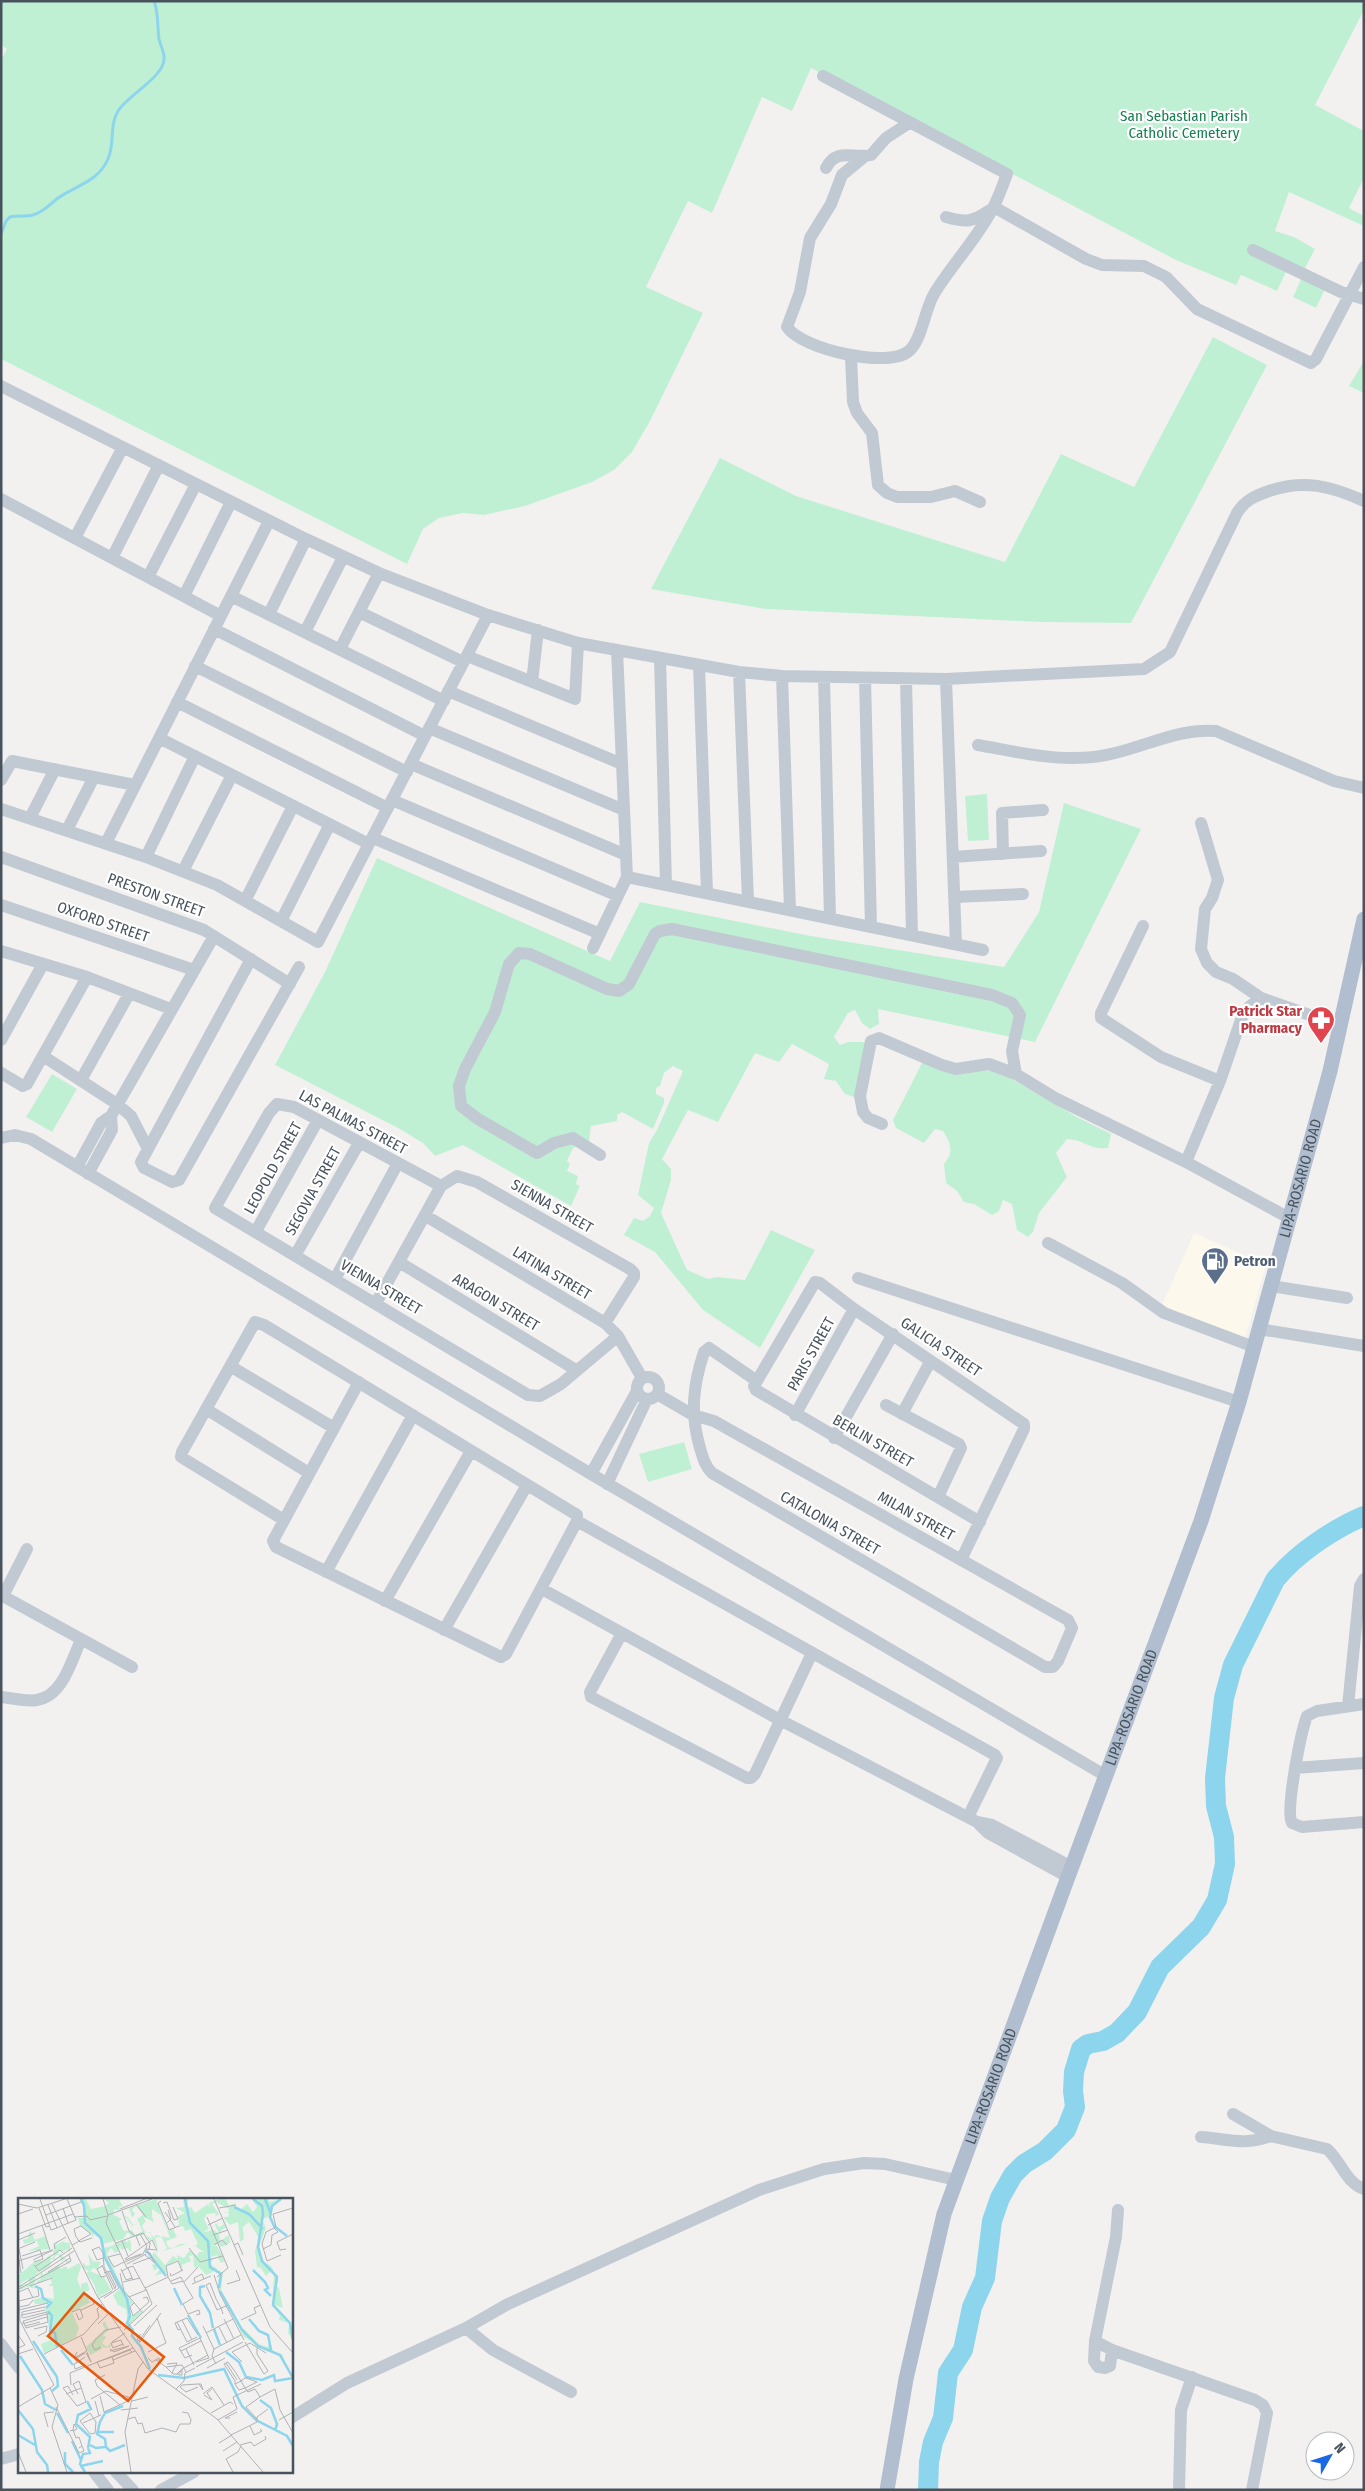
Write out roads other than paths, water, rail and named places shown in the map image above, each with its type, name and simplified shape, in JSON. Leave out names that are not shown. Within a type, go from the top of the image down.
[{"type":"main road","name":"LIPA-ROSARIO ROAD","points":[[887,2490],[906,2379],[944,2214],[1201,1521],[1239,1402],[1271,1286],[1341,1026],[1364,919]]},
{"type":"street","points":[[823,76],[1008,174],[994,207],[933,296],[910,351],[888,360],[864,356],[851,357],[793,334],[787,327],[800,292],[810,238],[831,204],[842,175],[865,156]]},
{"type":"street","points":[[826,168],[830,160],[838,155],[871,155],[886,138],[909,123]]},
{"type":"street","points":[[946,217],[963,222],[970,221],[994,207]]},
{"type":"street","points":[[994,207],[1086,259],[1102,265],[1144,266],[1166,278],[1197,309],[1311,363],[1316,359],[1364,267]]},
{"type":"street","points":[[1253,250],[1364,299]]},
{"type":"street","points":[[851,357],[853,402],[857,413],[872,433],[878,485],[887,493],[897,497],[931,497],[955,490],[980,502]]},
{"type":"street","points":[[1,386],[306,539],[379,573],[488,615],[578,643],[739,672],[782,676],[946,679],[1144,668],[1170,652],[1237,513],[1248,500],[1274,489],[1306,484],[1332,488],[1364,501]]},
{"type":"street","points":[[75,538],[123,447]]},
{"type":"street","points":[[112,558],[159,465]]},
{"type":"street","points":[[148,577],[196,484]]},
{"type":"street","points":[[1,499],[221,616]]},
{"type":"street","points":[[184,596],[231,502]]},
{"type":"street","points":[[106,843],[269,521]]},
{"type":"street","points":[[269,614],[306,539]]},
{"type":"street","points":[[305,632],[343,556]]},
{"type":"street","points":[[340,650],[379,573]]},
{"type":"street","points":[[231,596],[340,650],[446,696],[622,764]]},
{"type":"street","points":[[360,612],[465,659],[575,698],[578,643]]},
{"type":"street","points":[[1,809],[106,843],[183,871],[246,899],[318,942],[488,615]]},
{"type":"street","points":[[214,629],[427,732],[624,810]]},
{"type":"street","points":[[532,682],[538,630]]},
{"type":"street","points":[[593,948],[627,877],[617,650]]},
{"type":"street","points":[[660,658],[666,884]]},
{"type":"street","points":[[699,665],[707,893]]},
{"type":"street","points":[[196,666],[409,768],[626,855]]},
{"type":"street","points":[[739,672],[748,902]]},
{"type":"street","points":[[782,676],[790,910]]},
{"type":"street","points":[[824,677],[830,918]]},
{"type":"street","points":[[865,678],[871,927]]},
{"type":"street","points":[[906,678],[912,935]]},
{"type":"street","points":[[946,679],[956,944]]},
{"type":"street","points":[[177,702],[390,804],[618,896]]},
{"type":"street","points":[[978,745],[1045,757],[1073,758],[1115,754],[1186,732],[1198,730],[1216,731],[1334,780],[1364,788]]},
{"type":"street","points":[[159,738],[330,824],[600,934]]},
{"type":"street","points":[[146,857],[194,756]]},
{"type":"street","points":[[1,780],[12,761],[135,785]]},
{"type":"street","points":[[30,818],[54,769]]},
{"type":"street","points":[[183,871],[232,775]]},
{"type":"street","points":[[67,830],[94,777]]},
{"type":"street","points":[[246,899],[293,806]]},
{"type":"street","points":[[1003,854],[1002,813],[1043,810]]},
{"type":"street","points":[[1201,823],[1218,880],[1212,898],[1205,909],[1201,949],[1207,963],[1216,972],[1233,979],[1261,998],[1341,1026]]},
{"type":"street","points":[[281,920],[330,824]]},
{"type":"street","points":[[953,857],[1041,852]]},
{"type":"street","name":"PRESTON STREET","points":[[1,857],[204,930],[290,984]]},
{"type":"street","points":[[627,877],[983,950]]},
{"type":"street","points":[[954,897],[1023,894]]},
{"type":"street","name":"OXFORD STREET","points":[[1,905],[194,970]]},
{"type":"street","points":[[1143,926],[1101,1013],[1102,1018],[1161,1057],[1220,1081]]},
{"type":"street","points":[[600,1155],[573,1138],[554,1143],[542,1152],[537,1153],[478,1119],[461,1106],[459,1086],[495,1012],[509,964],[519,953],[530,954],[607,989],[619,991],[629,984],[655,934],[672,929],[992,996],[1012,1003],[1020,1015],[1012,1051],[1016,1074]]},
{"type":"street","points":[[77,1167],[101,1123],[111,1116],[214,936]]},
{"type":"street","points":[[3,956],[43,964],[87,977],[172,1009]]},
{"type":"street","points":[[251,958],[141,1162],[144,1168],[172,1182],[178,1181],[299,966]]},
{"type":"street","points":[[1,1040],[43,964]]},
{"type":"street","points":[[1,1073],[23,1086],[43,1056],[87,977]]},
{"type":"street","points":[[81,1080],[129,994]]},
{"type":"street","points":[[1186,1162],[1220,1081],[1242,1017],[1250,1006],[1261,998]]},
{"type":"street","points":[[882,1124],[868,1118],[860,1101],[871,1041],[879,1038],[942,1066],[956,1068],[989,1064],[1016,1074],[1057,1100],[1186,1162],[1289,1218]]},
{"type":"street","points":[[43,1056],[117,1104],[131,1116],[148,1149]]},
{"type":"street","name":"LAS PALMAS STREET","points":[[215,1208],[273,1107],[277,1104],[291,1106],[441,1186]]},
{"type":"street","points":[[88,1174],[112,1130],[111,1116]]},
{"type":"street","name":"LEOPOLD STREET","points":[[256,1231],[318,1120]]},
{"type":"street","points":[[1,1138],[15,1135],[31,1139],[607,1484],[1106,1776]]},
{"type":"street","name":"SEGOVIA STREET","points":[[296,1254],[359,1143]]},
{"type":"street","points":[[335,1279],[398,1163]]},
{"type":"street","name":"SIENNA STREET","points":[[441,1186],[451,1178],[463,1177],[477,1182],[634,1273],[634,1277],[605,1323]]},
{"type":"street","points":[[376,1303],[441,1186]]},
{"type":"street","name":"VIENNA STREET","points":[[215,1208],[296,1254],[528,1395],[540,1396],[561,1384],[576,1370]]},
{"type":"street","name":"LATINA STREET","points":[[426,1216],[605,1323],[618,1336],[642,1378]]},
{"type":"street","points":[[1048,1243],[1122,1283],[1164,1313],[1254,1347]]},
{"type":"street","name":"ARAGON STREET","points":[[399,1262],[576,1370]]},
{"type":"street","points":[[858,1278],[1239,1402]]},
{"type":"street","name":"GALICIA STREET","points":[[756,1383],[816,1282],[893,1334],[930,1362],[1024,1424],[1024,1428],[961,1560]]},
{"type":"street","points":[[1271,1286],[1347,1298]]},
{"type":"street","name":"PARIS STREET","points":[[795,1415],[854,1309]]},
{"type":"street","points":[[284,1520],[182,1460],[182,1452],[252,1327],[258,1322],[359,1382],[527,1485],[576,1513],[578,1521],[542,1589],[504,1656],[495,1655],[276,1547],[273,1541],[284,1520],[308,1473],[359,1382]]},
{"type":"street","points":[[1259,1330],[1364,1346]]},
{"type":"street","points":[[834,1438],[893,1334]]},
{"type":"street","points":[[576,1370],[618,1336]]},
{"type":"street","name":"BERLIN STREET","points":[[706,1349],[756,1383],[756,1390],[795,1415],[980,1522]]},
{"type":"street","name":"CATALONIA STREET","points":[[706,1349],[696,1376],[692,1415],[705,1464],[712,1473],[1044,1667]]},
{"type":"street","points":[[902,1414],[930,1362]]},
{"type":"street","points":[[230,1366],[334,1428]]},
{"type":"street","points":[[591,1474],[613,1433],[647,1395],[659,1387],[656,1380],[649,1376],[642,1378],[637,1384],[647,1395]]},
{"type":"street","points":[[607,1484],[647,1395]]},
{"type":"street","name":"MILAN STREET","points":[[647,1395],[692,1415],[714,1420],[1071,1623],[1072,1628],[1058,1661],[1053,1666],[1044,1667]]},
{"type":"street","points":[[886,1405],[959,1444],[961,1448],[938,1497]]},
{"type":"street","points":[[206,1409],[308,1473]]},
{"type":"street","points":[[326,1572],[413,1415]]},
{"type":"street","points":[[613,1433],[627,1440]]},
{"type":"street","points":[[385,1601],[471,1451]]},
{"type":"street","points":[[601,1456],[616,1464]]},
{"type":"street","points":[[444,1630],[527,1485]]},
{"type":"street","points":[[578,1521],[996,1756],[972,1819]]},
{"type":"street","points":[[27,1549],[2,1595],[132,1667]]},
{"type":"street","points":[[1348,1706],[1359,1596],[1364,1579]]},
{"type":"street","points":[[542,1589],[780,1720],[972,1819],[992,1825],[1070,1872]]},
{"type":"street","points":[[622,1633],[590,1692],[592,1699],[747,1778],[751,1778],[755,1774],[812,1653]]},
{"type":"street","points":[[1,1697],[36,1700],[48,1696],[58,1689],[81,1640]]},
{"type":"street","points":[[1364,1704],[1317,1711],[1307,1716],[1295,1768],[1289,1814],[1292,1823],[1302,1827],[1364,1822]]},
{"type":"street","points":[[1295,1768],[1364,1763]]},
{"type":"street","points":[[1233,2114],[1272,2136],[1327,2149],[1359,2187],[1364,2199]]},
{"type":"street","points":[[1201,2137],[1228,2142],[1260,2140],[1272,2136]]},
{"type":"street","points":[[292,2417],[347,2383],[466,2328],[508,2304],[759,2190],[824,2169],[844,2165],[885,2164],[956,2180]]},
{"type":"street","points":[[1112,2350],[1110,2366],[1105,2368],[1098,2367],[1094,2361],[1095,2341],[1116,2237],[1118,2210]]},
{"type":"street","points":[[466,2328],[493,2350],[570,2392]]},
{"type":"street","points":[[1095,2341],[1112,2350],[1192,2377],[1255,2400],[1263,2405],[1267,2413],[1252,2490]]},
{"type":"street","points":[[1,2344],[18,2367]]},
{"type":"street","points":[[1179,2490],[1181,2410],[1192,2377]]},
{"type":"street","points":[[1,2459],[18,2454]]},
{"type":"street","points":[[96,2474],[108,2490]]},
{"type":"street","points":[[118,2474],[133,2490]]},
{"type":"street","points":[[161,2490],[177,2486],[192,2474]]},
{"type":"waterway","points":[[1,234],[6,221],[10,217],[37,214],[58,198],[86,183],[104,167],[110,153],[115,117],[118,111],[153,78],[163,64],[164,55],[159,39],[154,1]]},
{"type":"waterway","points":[[928,2490],[929,2462],[933,2442],[943,2418],[948,2373],[963,2350],[972,2307],[985,2278],[992,2221],[1000,2198],[1013,2175],[1024,2164],[1045,2151],[1066,2130],[1075,2107],[1073,2091],[1074,2072],[1081,2049],[1088,2044],[1103,2041],[1117,2033],[1137,2012],[1160,1967],[1201,1927],[1217,1900],[1225,1864],[1224,1837],[1216,1806],[1215,1778],[1224,1698],[1233,1665],[1275,1580],[1293,1561],[1316,1543],[1352,1521],[1364,1516]]},
{"type":"place","name":"Patrick Star Pharmacy","points":[[1321,1044]]},
{"type":"place","name":"Petron","points":[[1215,1285]]},
{"type":"park label","name":"San Sebastian Parish Catholic Cemetery","points":[[1184,124]]}]
